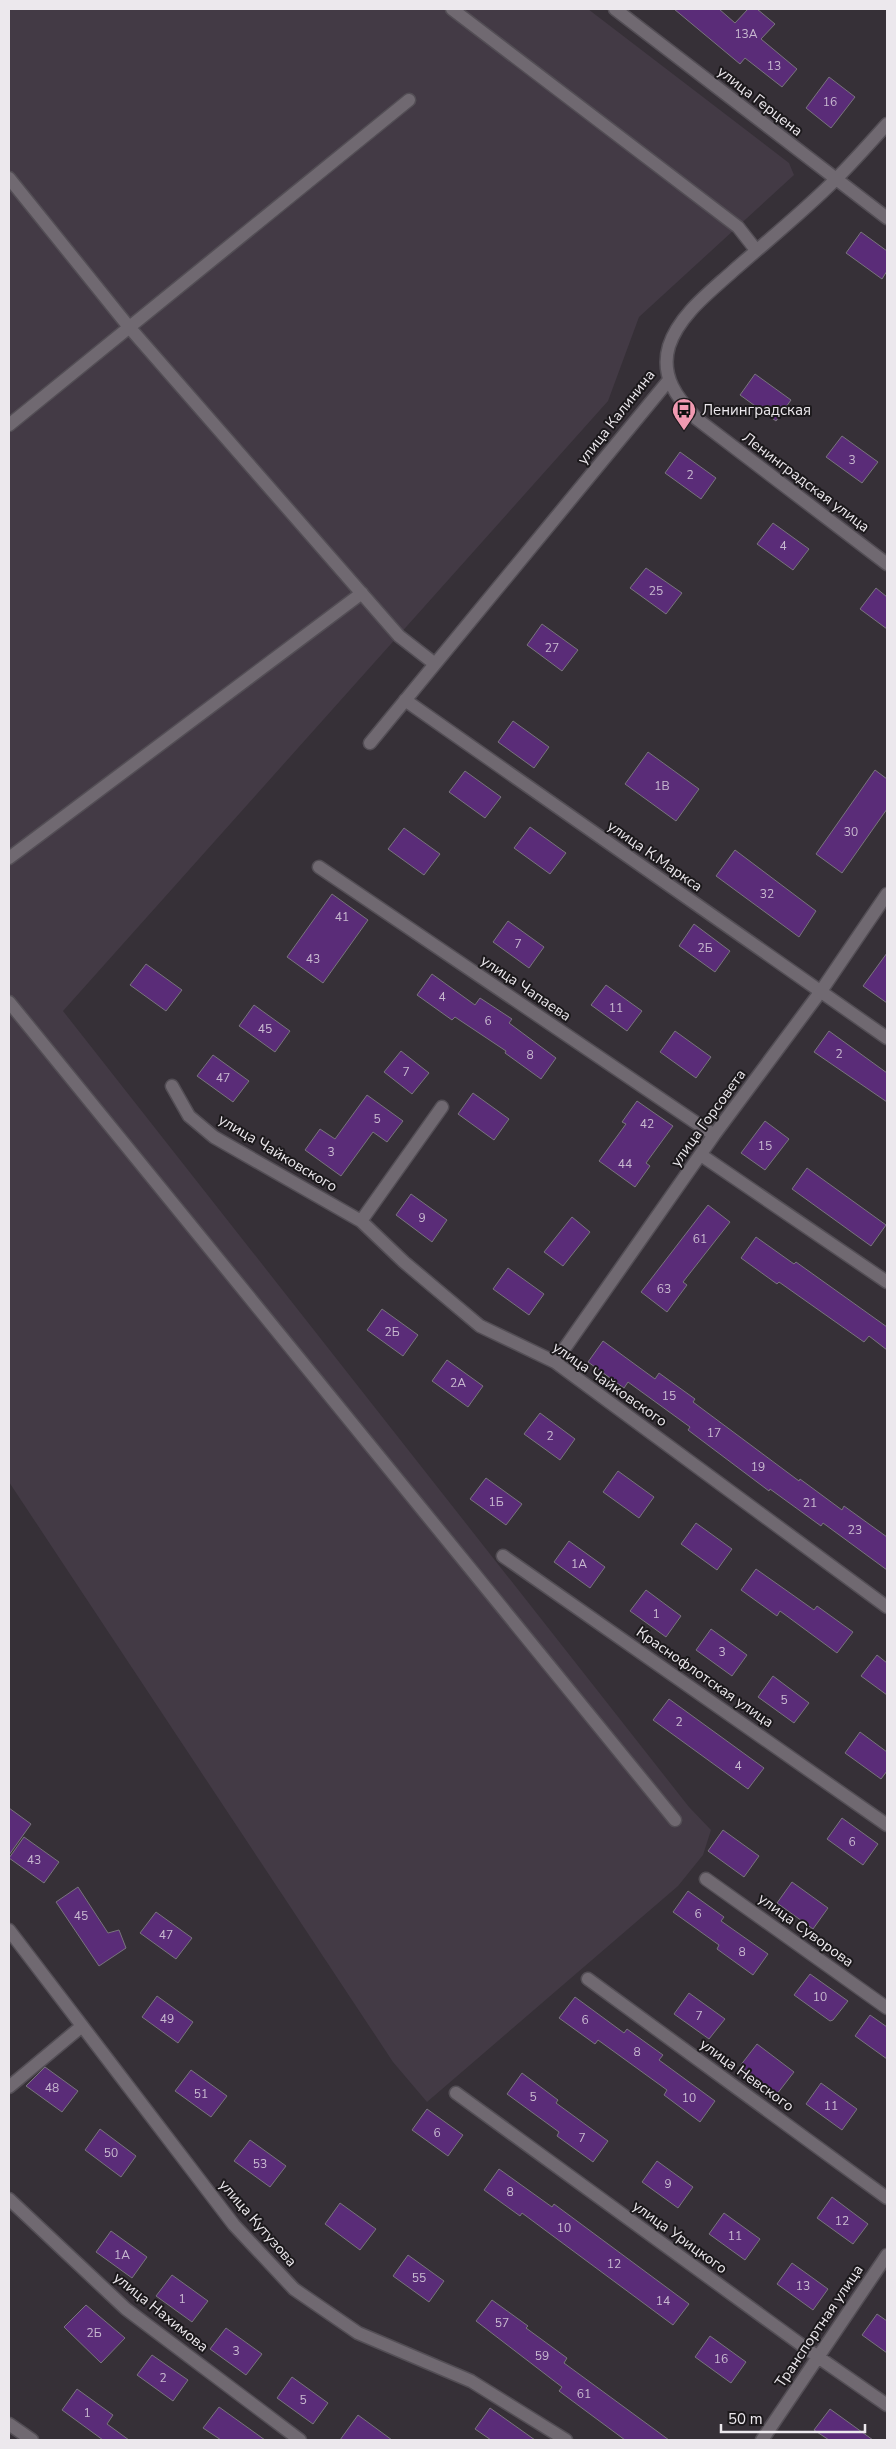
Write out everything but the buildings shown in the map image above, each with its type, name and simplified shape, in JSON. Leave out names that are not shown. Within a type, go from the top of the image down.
[{"type":"street","points":[[452,9],[738,226],[756,250]]},
{"type":"street","name":"улица Герцена","points":[[615,9],[835,180],[887,218]]},
{"type":"street","points":[[9,425],[409,100]]},
{"type":"street","name":"улица Калинина","points":[[370,743],[669,380],[666,364],[670,345],[680,325],[700,302],[835,180],[887,124]]},
{"type":"street","points":[[9,178],[130,327],[399,636],[434,664]]},
{"type":"street","name":"Ленинградская улица","points":[[669,380],[679,400],[697,419],[887,564]]},
{"type":"street","points":[[9,858],[362,593]]},
{"type":"street","name":"улица К.Маркса","points":[[405,700],[887,1038]]},
{"type":"street","name":"улица Чапаева","points":[[319,867],[714,1135]]},
{"type":"street","name":"улица Горсовета","points":[[555,1362],[714,1135],[821,991],[887,894]]},
{"type":"street","points":[[9,1002],[192,1230],[675,1820]]},
{"type":"street","name":"улица Чайковского","points":[[172,1086],[189,1116],[214,1137],[360,1221],[404,1262],[480,1326],[555,1362],[887,1607]]},
{"type":"street","points":[[360,1221],[442,1107]]},
{"type":"street","points":[[701,1155],[887,1282]]},
{"type":"street","name":"Краснофлотская улица","points":[[503,1556],[887,1825]]},
{"type":"street","name":"улица Суворова","points":[[706,1879],[887,2008]]},
{"type":"street","name":"улица Кутузова","points":[[9,1930],[234,2225],[294,2289],[358,2333],[471,2381],[566,2440]]},
{"type":"street","name":"улица Невского","points":[[588,1980],[887,2198]]},
{"type":"street","points":[[9,2087],[82,2026]]},
{"type":"street","name":"улица Урицкого","points":[[456,2093],[818,2357],[887,2405]]},
{"type":"street","name":"улица Нахимова","points":[[9,2199],[126,2309],[300,2440]]},
{"type":"street","name":"Транспортная улица","points":[[762,2440],[887,2255]]},
{"type":"street","points":[[9,2424],[32,2440]]},
{"type":"shaded area","points":[[9,9],[588,9],[789,163],[794,175],[639,317],[608,401],[63,1011],[689,1807],[711,1830],[703,1855],[678,1886],[427,2102],[393,2062],[9,1482]]},
{"type":"place","name":"Ленинградская","points":[[684,431]]}]
